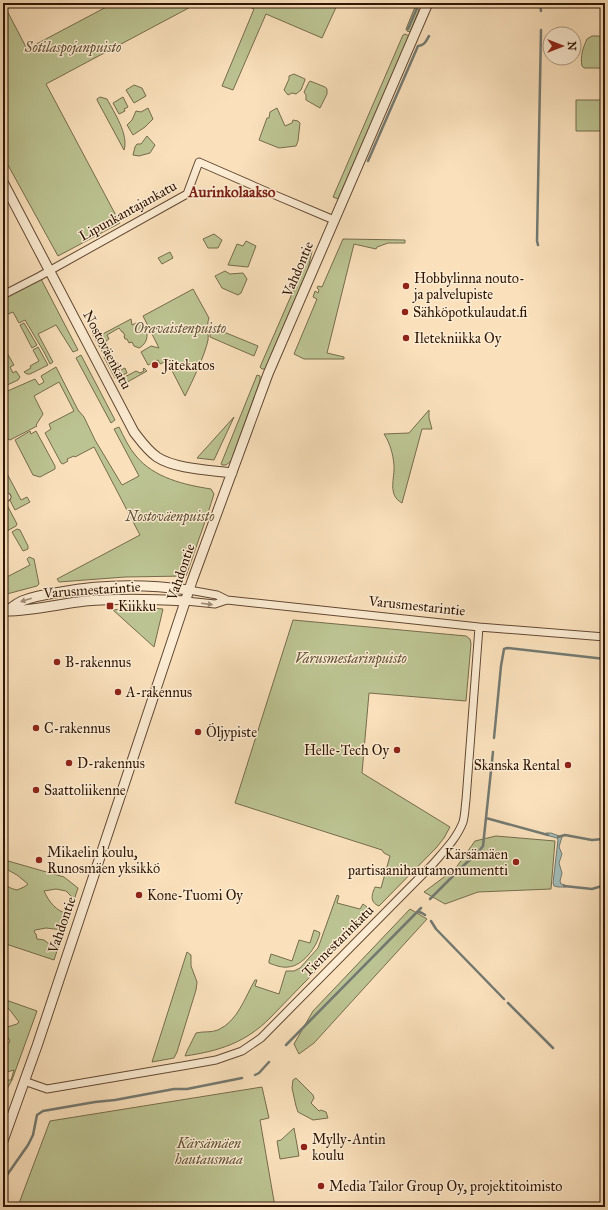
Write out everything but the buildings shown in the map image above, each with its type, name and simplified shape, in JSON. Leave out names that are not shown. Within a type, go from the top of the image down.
[{"type":"street","name":"Vahdontie","points":[[3,1139],[36,1046],[186,601],[268,374],[428,3]]},
{"type":"street","name":"Lipunkantajankatu","points":[[49,270],[187,194],[200,162],[334,220]]},
{"type":"street","name":"Nostoväenkatu","points":[[3,182],[134,432],[145,446],[158,458],[169,463],[232,473]]},
{"type":"street","points":[[3,295],[49,270]]},
{"type":"street","name":"Varusmestarintie","points":[[5,611],[21,602],[45,595],[81,588],[118,586],[170,587],[217,595],[227,600],[479,627],[605,637]]},
{"type":"street","name":"Varusmestarintie","points":[[5,611],[23,611],[79,602],[124,599],[186,601],[215,604],[227,600]]},
{"type":"street","name":"Tiemestarinkatu","points":[[24,1081],[47,1088],[216,1060],[242,1051],[261,1038],[433,864],[457,834],[463,821],[466,800],[479,627]]},
{"type":"green space","name":"Sotilaspojanpuisto","points":[[3,3],[27,49],[112,3],[198,3],[46,84],[120,223],[58,256],[3,156]]},
{"type":"green space","points":[[240,3],[338,3],[322,38],[266,14],[233,90],[222,86],[254,9]]},
{"type":"green space","points":[[415,7],[419,10],[410,32],[406,29]]},
{"type":"green space","points":[[405,34],[409,36],[338,199],[333,197],[403,35]]},
{"type":"green space","points":[[592,36],[605,38],[604,68],[584,68],[582,66],[583,49],[587,39]]},
{"type":"green space","points":[[294,74],[305,80],[301,90],[296,94],[292,93],[288,95],[284,90],[289,76]]},
{"type":"green space","points":[[310,81],[327,89],[327,94],[320,108],[306,100],[306,95],[304,92]]},
{"type":"green space","points":[[134,85],[142,88],[146,96],[134,103],[126,90]]},
{"type":"green space","points":[[100,97],[107,99],[117,117],[123,131],[125,144],[124,150],[97,100]]},
{"type":"green space","points":[[123,97],[128,107],[124,109],[125,111],[119,114],[113,103]]},
{"type":"green space","points":[[576,100],[605,100],[605,131],[576,131]]},
{"type":"green space","points":[[148,108],[153,119],[145,127],[133,135],[127,125],[132,120],[136,111],[141,112]]},
{"type":"green space","points":[[277,108],[285,126],[292,123],[293,120],[300,123],[296,146],[279,148],[259,140],[267,118],[269,118],[270,112]]},
{"type":"green space","points":[[147,136],[155,145],[150,153],[139,156],[133,155],[137,144],[141,144]]},
{"type":"green space","points":[[214,234],[222,240],[218,248],[208,248],[203,239]]},
{"type":"green space","points":[[343,239],[405,240],[405,243],[388,243],[377,247],[376,249],[354,244],[327,353],[344,357],[344,359],[304,359],[294,354],[317,299],[313,297],[315,291],[318,293],[318,286],[322,287]]},
{"type":"green space","points":[[246,241],[256,246],[248,267],[228,265],[237,244],[243,246]]},
{"type":"green space","points":[[311,250],[308,269],[266,367],[265,369],[262,369],[260,367]]},
{"type":"green space","points":[[170,252],[173,258],[162,264],[158,258]]},
{"type":"green space","points":[[225,271],[230,274],[243,273],[247,279],[241,293],[238,295],[222,288],[215,276]]},
{"type":"green space","points":[[41,279],[78,350],[73,352],[56,325],[38,334],[53,362],[50,364],[25,320],[19,323],[13,312],[3,314],[3,299]]},
{"type":"green space","name":"Oravaistenpuisto","points":[[193,289],[209,318],[208,340],[195,376],[185,396],[167,361],[160,364],[158,360],[148,365],[141,352],[151,346],[159,348],[143,316]]},
{"type":"green space","points":[[131,319],[132,325],[140,323],[147,332],[147,339],[143,345],[139,348],[134,346],[132,342],[129,343],[119,328],[107,335],[109,339],[106,341],[108,347],[103,353],[92,333],[94,332],[97,337]]},
{"type":"green space","points":[[211,322],[214,328],[258,346],[254,356],[210,337]]},
{"type":"green space","points":[[24,323],[37,345],[32,348],[20,325]]},
{"type":"green space","points":[[3,346],[14,365],[10,367],[13,373],[16,371],[20,377],[18,380],[3,387]]},
{"type":"green space","points":[[38,347],[48,365],[27,374],[24,372],[31,368],[30,366],[39,361],[33,350]]},
{"type":"green space","points":[[81,355],[115,420],[111,423],[76,358]]},
{"type":"green space","points":[[110,356],[113,363],[117,362],[121,370],[125,368],[127,373],[115,378],[104,357]]},
{"type":"green space","name":"Nostoväenpuisto","points":[[56,367],[78,410],[84,417],[95,440],[122,485],[139,476],[114,429],[119,427],[133,453],[143,464],[170,479],[181,483],[211,489],[214,494],[186,576],[125,577],[59,582],[57,579],[140,535],[94,447],[75,457],[74,456],[67,459],[68,461],[63,464],[61,463],[45,433],[51,429],[49,424],[74,411],[59,382],[34,396],[43,414],[36,425],[37,426],[10,440],[4,437],[7,444],[3,446],[3,393],[35,379],[39,385],[44,382],[41,376]]},
{"type":"green space","points":[[144,368],[147,371],[122,385],[119,380],[136,371],[140,373],[144,371]]},
{"type":"green space","points":[[257,375],[260,376],[260,381],[231,461],[226,465],[222,465],[221,464]]},
{"type":"green space","points":[[429,410],[429,418],[432,429],[422,429],[402,503],[397,500],[393,491],[394,461],[390,445],[384,434],[409,433]]},
{"type":"green space","points":[[234,417],[214,460],[197,458]]},
{"type":"green space","points":[[30,431],[31,434],[36,431],[55,466],[55,469],[40,477],[33,475],[15,440]]},
{"type":"green space","points":[[3,466],[21,500],[27,497],[30,502],[15,510],[3,487]]},
{"type":"green space","points":[[3,503],[7,505],[17,524],[7,531],[7,523]]},
{"type":"green space","points":[[17,529],[20,530],[28,549],[23,551],[12,532]]},
{"type":"green space","points":[[29,557],[34,559],[39,584],[37,586],[3,595],[3,579],[30,565],[27,559]]},
{"type":"green space","points":[[139,607],[163,609],[154,647],[113,610]]},
{"type":"green space","name":"Varusmestarinpuisto","points":[[293,620],[466,636],[470,639],[471,644],[466,701],[369,693],[362,773],[450,827],[436,848],[379,906],[374,902],[372,895],[375,887],[381,888],[390,856],[382,850],[235,803]]},
{"type":"green space","points":[[496,836],[555,841],[551,889],[478,892],[445,904],[424,892],[455,869],[475,841]]},
{"type":"green space","points":[[8,861],[64,877],[78,888],[54,960],[3,943],[3,862],[6,864]],"holes":[[[8,870],[17,875],[28,884],[17,890],[7,886],[4,878],[6,871]],[[56,889],[66,891],[73,898],[68,914],[53,906],[44,891]],[[46,928],[63,930],[58,945],[49,944],[44,940],[37,939],[34,932],[35,930]]]},
{"type":"green space","points":[[337,895],[339,896],[337,903],[360,909],[363,904],[367,907],[370,915],[261,1027],[241,1040],[231,1044],[209,1051],[185,1056],[196,1033],[218,1030],[231,1021],[236,1015],[255,980],[257,980],[255,986],[279,994],[286,971],[294,971],[300,968],[318,948]]},
{"type":"green space","points":[[410,909],[427,919],[314,1043],[299,1054],[294,1044],[313,1011]]},
{"type":"green space","points":[[314,930],[320,933],[316,944],[313,950],[299,963],[294,966],[286,967],[269,963],[271,954],[292,961],[299,940],[310,943]]},
{"type":"green space","points":[[187,952],[191,955],[191,966],[197,982],[196,990],[177,1052],[174,1058],[152,1062]]},
{"type":"green space","points":[[3,999],[37,1011],[12,1080],[3,1096],[3,1084],[8,1080],[11,1080],[14,1070],[3,1073],[3,1041],[9,1043],[10,1041],[4,1031],[4,1028],[19,1022],[9,1009],[3,1005]]},
{"type":"green space","points":[[296,1078],[313,1095],[314,1098],[311,1103],[319,1111],[321,1110],[326,1112],[328,1118],[313,1120],[298,1112],[292,1088],[293,1080]]},
{"type":"green space","name":"Kärsämäen hautausmaa","points":[[262,1087],[269,1118],[260,1120],[275,1207],[16,1207],[18,1206],[50,1121]]},
{"type":"green space","points":[[294,1128],[299,1156],[280,1159],[277,1141],[281,1140]]},
{"type":"water","points":[[546,833],[551,833],[562,837],[559,847],[562,854],[559,863],[562,873],[560,881],[561,884],[565,885],[566,887],[554,886],[553,883],[558,840],[557,838],[546,835]]},
{"type":"waterway","points":[[465,4],[540,4],[541,11]]},
{"type":"waterway","points":[[408,29],[417,8]]},
{"type":"waterway","points":[[538,245],[541,30]]},
{"type":"waterway","points":[[368,161],[418,46],[424,44],[429,36]]},
{"type":"waterway","points":[[494,738],[504,649],[507,648],[605,659]]},
{"type":"waterway","points":[[430,899],[483,846],[493,752]]},
{"type":"waterway","points":[[486,818],[548,835]]},
{"type":"waterway","points":[[558,837],[565,835],[592,840],[603,839]]},
{"type":"waterway","points":[[564,886],[592,889],[602,886]]},
{"type":"waterway","points":[[286,1045],[421,908]]},
{"type":"waterway","points":[[419,912],[425,915]]},
{"type":"waterway","points":[[431,921],[436,929],[504,999]]},
{"type":"waterway","points":[[508,1003],[553,1048]]},
{"type":"waterway","points":[[255,1075],[259,1073],[269,1062]]},
{"type":"waterway","points":[[3,1188],[7,1175],[28,1145],[33,1135],[37,1115],[43,1111],[174,1089],[187,1089],[242,1078]]},
{"type":"place","name":"Hobbylinna nouto- ja palvelupiste","points":[[406,286]]},
{"type":"place","name":"Sähköpotkulaudat.fi","points":[[405,312]]},
{"type":"place","name":"Iletekniikka Oy","points":[[406,338]]},
{"type":"place","name":"Jätekatos","points":[[155,365]]},
{"type":"place","name":"Kiikku","points":[[110,606]]},
{"type":"place","name":"B-rakennus","points":[[57,662]]},
{"type":"place","name":"A-rakennus","points":[[118,692]]},
{"type":"place","name":"C-rakennus","points":[[36,728]]},
{"type":"place","name":"Öljypiste","points":[[198,732]]},
{"type":"place","name":"Helle-Tech Oy","points":[[397,750]]},
{"type":"place","name":"D-rakennus","points":[[69,763]]},
{"type":"place","name":"Skanska Rental","points":[[568,765]]},
{"type":"place","name":"Saattoliikenne","points":[[36,790]]},
{"type":"place","name":"Mikaelin koulu, Runosmäen yksikkö","points":[[39,860]]},
{"type":"place","name":"Kärsämäen partisaanihautamonumentti","points":[[516,862]]},
{"type":"place","name":"Kone-Tuomi Oy","points":[[139,895]]},
{"type":"place","name":"Mylly-Antin koulu","points":[[304,1147]]},
{"type":"place","name":"Media Tailor Group Oy, projektitoimisto","points":[[321,1186]]},
{"type":"district","name":"Aurinkolaakso","points":[[232,192]]}]
